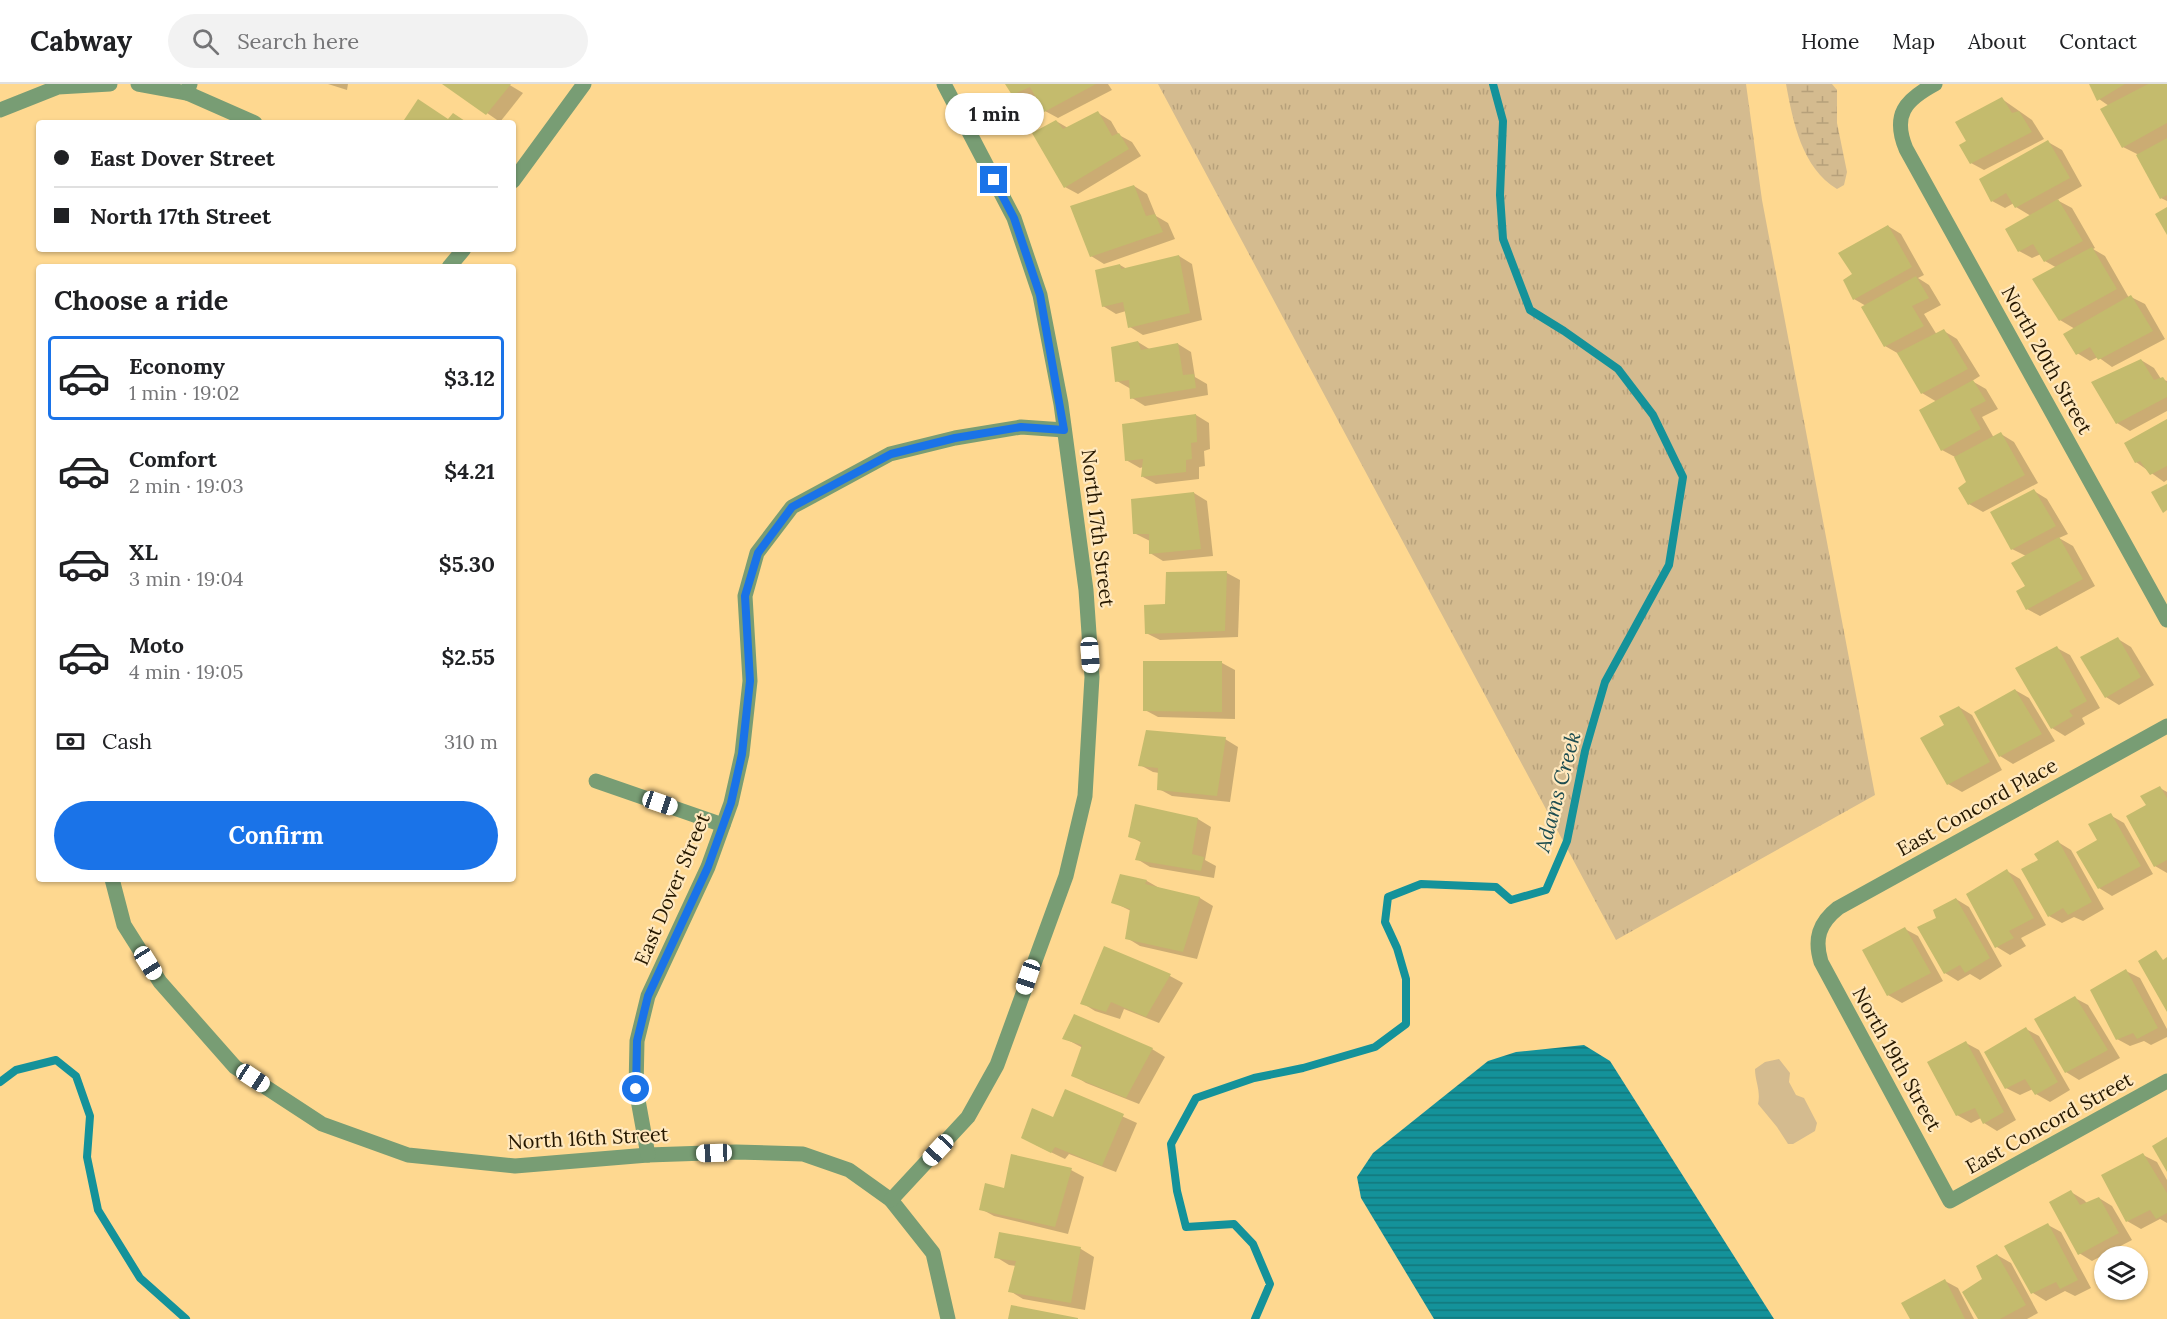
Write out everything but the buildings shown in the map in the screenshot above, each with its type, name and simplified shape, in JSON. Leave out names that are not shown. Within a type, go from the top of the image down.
[{"type":"street","points":[[0,110],[58,87],[110,84]]},
{"type":"street","points":[[138,84],[189,89],[249,120]]},
{"type":"street","points":[[516,177],[584,84]]},
{"type":"street","name":"North 17th Street","points":[[891,1200],[968,1117],[997,1065],[1066,876],[1085,796],[1092,677],[1086,590],[1064,430],[1040,295],[1014,218],[944,84]]},
{"type":"street","name":"North 20th Street","points":[[1935,84],[1910,100],[1900,117],[1902,138],[1906,149],[2167,620]]},
{"type":"street","name":"East Dover Street","points":[[648,1155],[636,1089],[637,1041],[648,996],[708,867],[731,803],[742,754],[750,681],[745,596],[758,553],[792,507],[891,454],[955,438],[1021,427],[1064,430]]},
{"type":"street","name":"East Concord Place","points":[[1817,935],[1828,916],[1838,908],[2167,726]]},
{"type":"street","points":[[596,781],[723,825]]},
{"type":"street","name":"North 16th Street","points":[[113,882],[124,925],[160,982],[236,1067],[321,1124],[408,1155],[514,1166],[648,1155],[736,1152],[803,1154],[849,1170],[891,1200],[933,1253],[948,1319]]},
{"type":"street","name":"North 19th Street","points":[[1817,935],[1821,963],[1950,1201]]},
{"type":"street","name":"East Concord Street","points":[[1950,1201],[2167,1081]]},
{"type":"green space","points":[[1158,84],[1746,84],[1762,200],[1875,795],[1616,940]]},
{"type":"green space","points":[[1786,84],[1832,84],[1837,90],[1837,123],[1847,172],[1844,185],[1837,189],[1825,180],[1807,157],[1796,128]]},
{"type":"green space","points":[[1779,1059],[1790,1073],[1789,1082],[1796,1095],[1804,1098],[1817,1123],[1815,1131],[1793,1144],[1788,1144],[1758,1104],[1755,1069],[1765,1062]]},
{"type":"water","points":[[1584,1045],[1610,1061],[1774,1319],[1434,1319],[1361,1198],[1357,1177],[1373,1153],[1488,1061],[1516,1052]]},
{"type":"waterway","name":"Adams Creek","points":[[1255,1319],[1270,1284],[1253,1244],[1234,1224],[1186,1227],[1177,1191],[1171,1144],[1196,1098],[1254,1078],[1303,1068],[1375,1047],[1406,1024],[1406,979],[1397,948],[1385,922],[1388,897],[1421,884],[1496,887],[1511,900],[1546,890],[1567,841],[1585,751],[1605,682],[1669,565],[1683,477],[1653,415],[1618,369],[1530,310],[1503,239],[1500,195],[1503,121],[1493,84]]},
{"type":"waterway","points":[[0,1082],[16,1070],[56,1060],[76,1076],[90,1116],[87,1157],[98,1210],[140,1278],[186,1319]]},
{"type":"route","points":[[636,1089],[637,1041],[648,996],[708,867],[731,803],[742,754],[750,681],[745,596],[758,553],[792,507],[891,454],[955,438],[1021,427],[1064,430],[1040,295],[1014,218],[994,180]]}]
